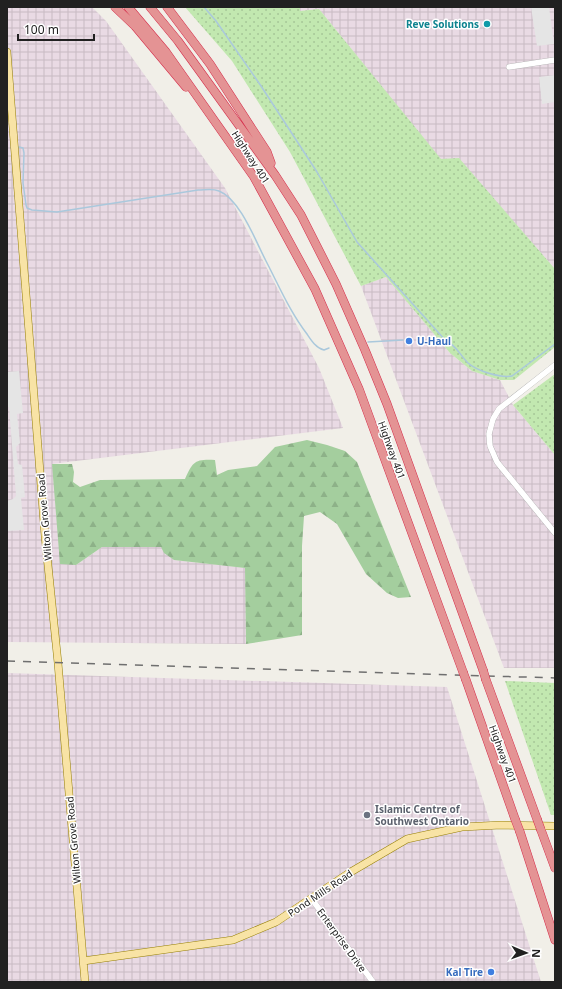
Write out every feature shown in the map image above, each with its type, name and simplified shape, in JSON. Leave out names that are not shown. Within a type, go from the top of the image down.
[{"type":"highway","points":[[115,7],[135,26],[184,85],[194,92]]},
{"type":"highway","name":"Highway 401","points":[[128,7],[166,52],[254,177],[315,289],[359,389],[520,832],[555,940]]},
{"type":"highway","name":"Highway 401","points":[[150,7],[182,47],[275,175],[300,215],[336,284],[387,404],[482,670],[555,868]]},
{"type":"highway","points":[[168,7],[210,64],[267,152],[275,175]]},
{"type":"main road","name":"Wilton Grove Road","points":[[7,52],[9,109],[85,982]]},
{"type":"main road","name":"Pond Mills Road","points":[[83,961],[233,940],[276,922],[349,873],[407,839],[462,827],[501,825],[555,826]]},
{"type":"street","points":[[510,67],[555,60]]},
{"type":"street","points":[[555,365],[512,397],[499,409],[492,419],[489,434],[492,452],[497,462],[555,533]]},
{"type":"street","name":"Enterprise Drive","points":[[312,898],[373,982]]},
{"type":"shaded area","points":[[7,7],[92,7],[106,21],[225,188],[319,368],[343,428],[52,464],[76,565],[102,547],[161,547],[174,560],[246,568],[246,644],[7,642]]},
{"type":"shaded area","points":[[300,7],[555,7],[555,269],[459,159],[441,160],[319,9],[300,11]]},
{"type":"shaded area","points":[[531,7],[549,7],[554,44],[537,46]]},
{"type":"shaded area","points":[[555,75],[555,102],[542,104],[539,77]]},
{"type":"shaded area","points":[[386,277],[450,353],[472,371],[500,380],[513,405],[555,455],[555,668],[504,668],[361,286]]},
{"type":"shaded area","points":[[19,371],[23,413],[17,414],[20,443],[16,447],[18,464],[22,465],[25,497],[21,498],[24,530],[7,531],[7,501],[16,496],[9,407],[7,407],[7,372]]},
{"type":"shaded area","points":[[7,673],[447,687],[541,982],[7,982]]},
{"type":"green space","points":[[185,7],[300,7],[300,11],[319,9],[441,159],[459,158],[555,269],[555,347],[514,380],[500,380],[472,371],[450,353],[386,277],[361,286],[290,152],[232,61]]},
{"type":"green space","points":[[555,374],[555,455],[513,405]]},
{"type":"green space","points":[[307,440],[345,451],[357,462],[411,597],[398,598],[387,593],[366,574],[337,524],[320,512],[304,516],[302,546],[302,635],[246,644],[245,568],[174,560],[164,553],[161,547],[102,547],[76,565],[60,564],[52,464],[72,464],[74,472],[73,482],[80,487],[100,480],[185,479],[192,465],[198,461],[215,460],[217,475],[228,470],[257,466],[275,447]]},
{"type":"green space","points":[[505,681],[555,683],[555,815],[551,815]]},
{"type":"waterway","points":[[204,7],[216,21],[261,86],[317,172],[357,242],[446,341],[455,348],[468,363],[477,369],[489,373],[501,376],[512,376],[555,344]]},
{"type":"waterway","points":[[19,147],[23,148],[24,153],[23,183],[26,205],[27,208],[32,210],[57,212],[208,189],[219,191],[227,196],[234,203],[247,222],[285,299],[301,326],[316,346],[324,350],[329,348]]},
{"type":"waterway","points":[[368,342],[403,340]]},
{"type":"railway","points":[[7,661],[555,678]]},
{"type":"place","name":"Reve Solutions","points":[[487,24]]},
{"type":"place","name":"U-Haul","points":[[409,341]]},
{"type":"place","name":"Islamic Centre of Southwest Ontario","points":[[367,815]]},
{"type":"place","name":"Kal Tire","points":[[491,972]]}]
